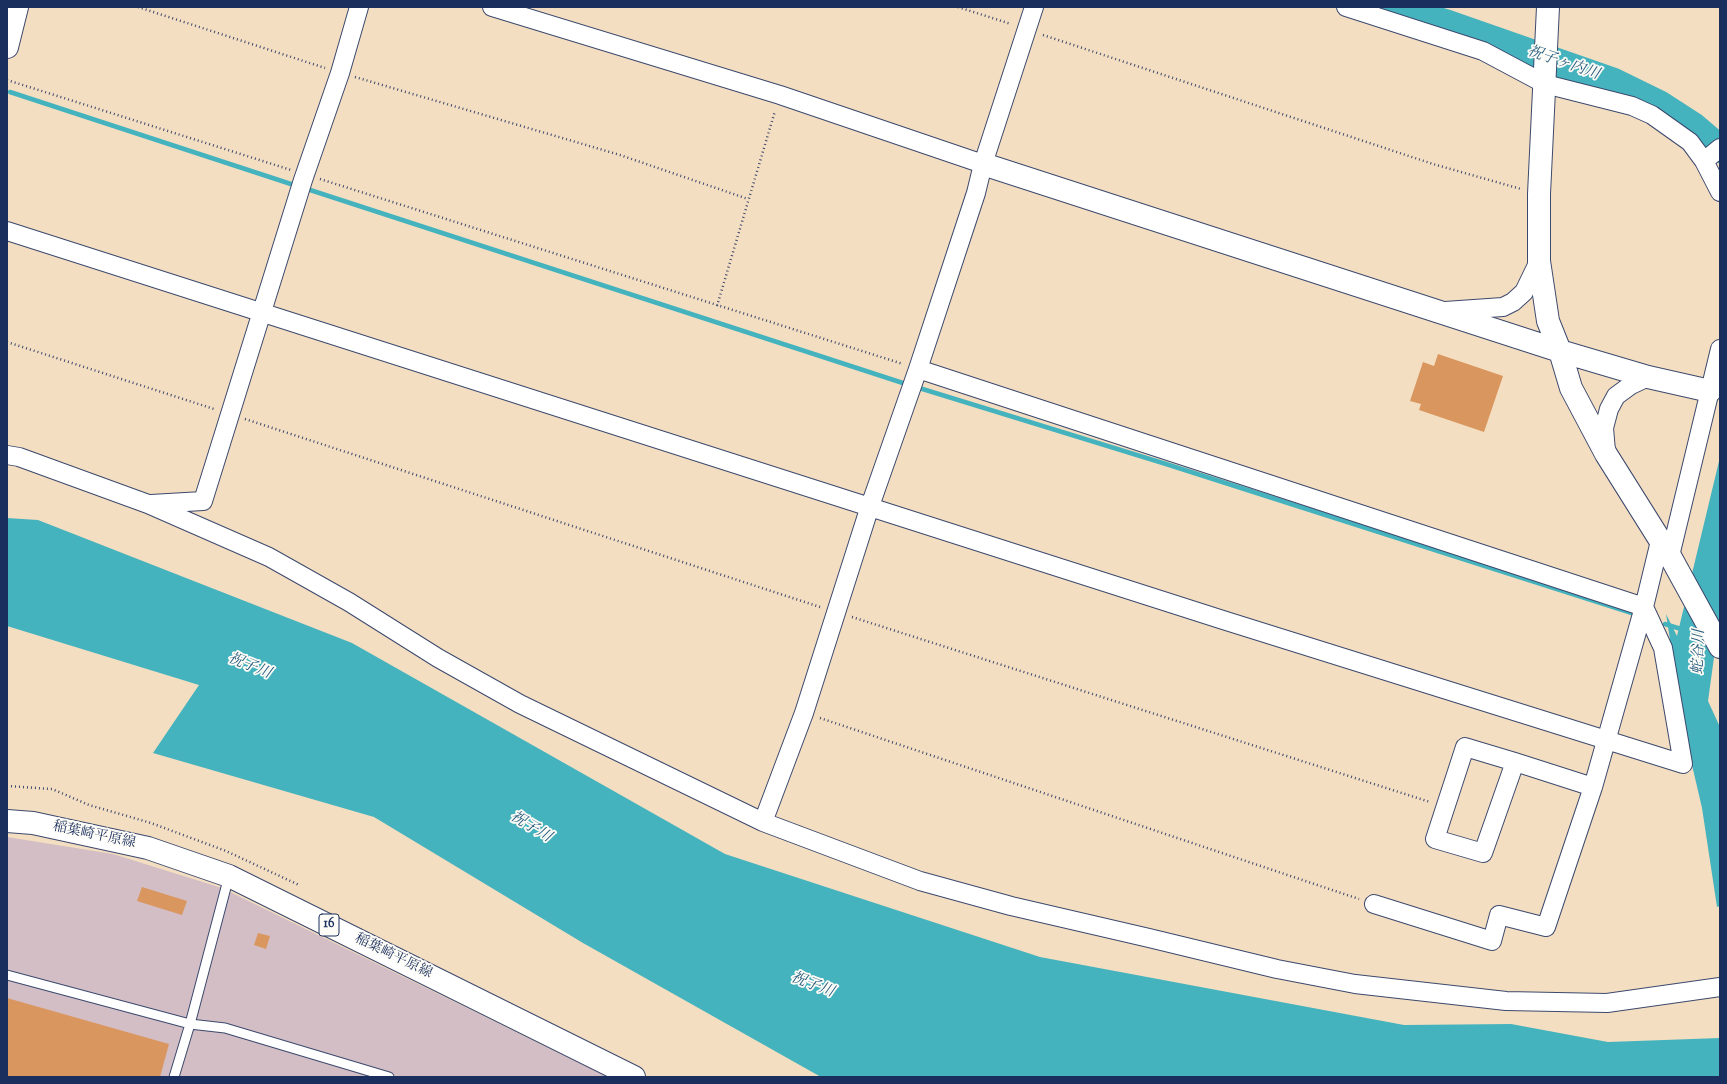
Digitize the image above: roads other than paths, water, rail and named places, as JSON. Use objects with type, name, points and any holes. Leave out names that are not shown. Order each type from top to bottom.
[{"type":"street","points":[[7,47],[17,7]]},
{"type":"street","points":[[148,504],[203,501],[303,184],[340,73],[359,7]]},
{"type":"street","points":[[492,7],[780,95],[983,164],[1560,351],[1648,377],[1715,392]]},
{"type":"street","points":[[764,822],[804,713],[870,506],[917,372],[976,193],[983,164],[1034,7]]},
{"type":"street","points":[[1346,7],[1483,51],[1545,81],[1632,106],[1652,115],[1690,142],[1704,161],[1720,192]]},
{"type":"street","points":[[1548,15],[1539,194],[1539,261],[1548,321],[1560,351],[1571,388],[1606,454],[1665,549],[1720,647]]},
{"type":"street","points":[[1704,161],[1720,148]]},
{"type":"street","points":[[7,231],[1683,764],[1663,648],[1644,607],[917,372]]},
{"type":"street","points":[[1442,312],[1502,307],[1513,302],[1524,292],[1539,261]]},
{"type":"street","points":[[1374,904],[1492,941],[1499,915],[1546,927],[1593,787],[1644,607],[1665,549],[1715,392],[1720,349]]},
{"type":"street","points":[[1606,454],[1604,428],[1609,409],[1616,396],[1631,384],[1648,377]]},
{"type":"street","points":[[7,455],[19,457],[148,504],[269,558],[349,602],[438,658],[520,704],[764,822],[920,881],[1011,906],[1277,969],[1355,984],[1506,1001],[1607,1003],[1720,987]]},
{"type":"street","points":[[1515,762],[1483,853],[1435,839],[1465,747],[1515,762],[1593,787]]},
{"type":"street","name":"稲葉崎平原線","points":[[7,821],[34,823],[148,848],[229,876],[634,1077]]},
{"type":"lane","points":[[174,1077],[190,1024],[229,876]]},
{"type":"lane","points":[[7,975],[190,1024],[225,1028],[389,1077]]},
{"type":"water","name":"蛇谷川","points":[[1720,457],[1720,614],[1708,701],[1720,727],[1720,906],[1717,907],[1702,808],[1685,735],[1666,614],[1677,636]]},
{"type":"water","name":"祝子川","points":[[7,518],[38,520],[352,643],[725,854],[1040,957],[1404,1025],[1511,1024],[1608,1042],[1720,1038],[1720,1077],[821,1077],[583,943],[374,817],[153,753],[199,685],[7,626]]},
{"type":"waterway","name":"祝子ヶ内川","points":[[1392,7],[1448,24],[1614,82],[1659,104],[1693,126],[1720,149]]},
{"type":"waterway","points":[[10,92],[297,186]]},
{"type":"waterway","points":[[304,188],[909,385]]},
{"type":"waterway","points":[[916,387],[1166,464],[1635,614]]},
{"type":"waterway","name":"蛇谷川","points":[[1665,624],[1684,630]]}]
